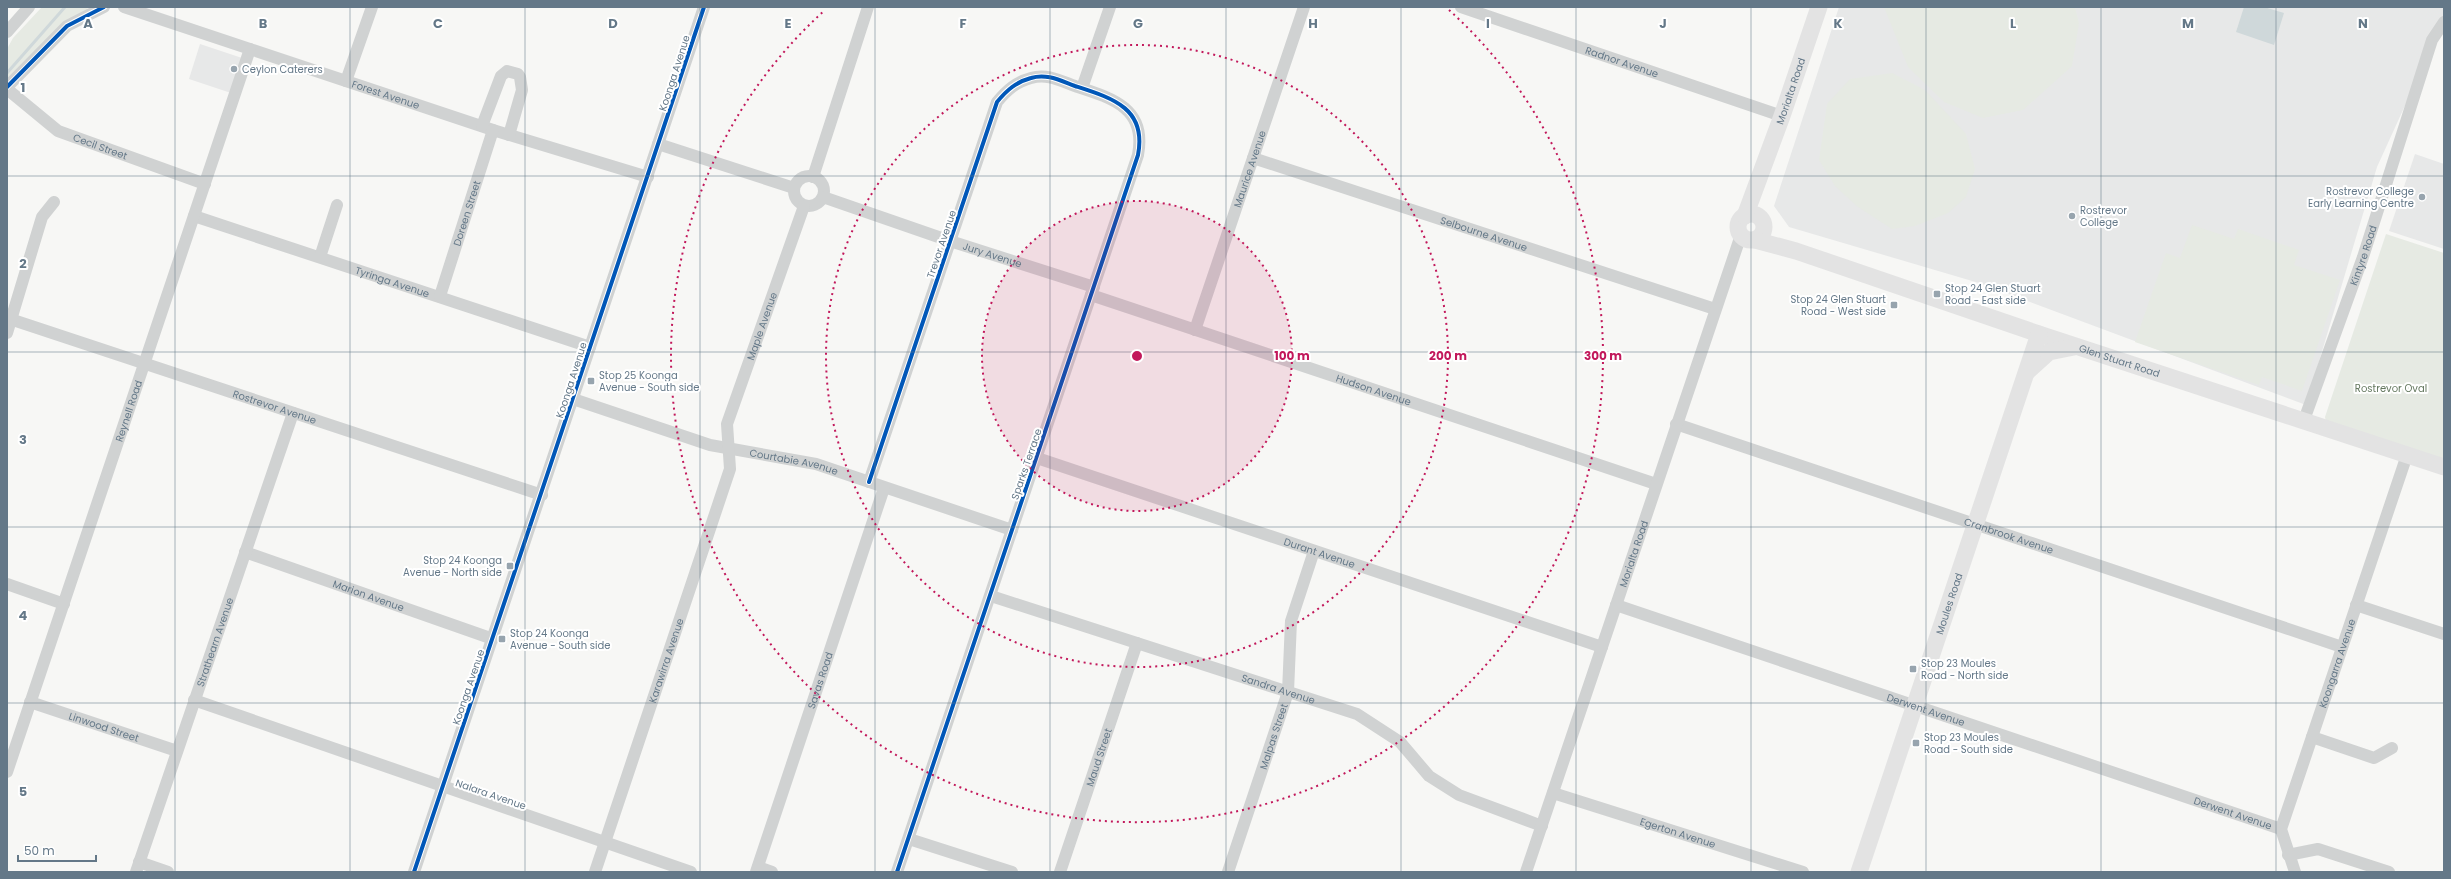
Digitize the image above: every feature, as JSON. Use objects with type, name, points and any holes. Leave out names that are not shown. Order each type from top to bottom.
[{"type":"main road","name":"Morialta Road","points":[[1761,175],[1756,231],[1738,226],[1745,216],[1761,175],[1819,7]]},
{"type":"main road","name":"Glen Stuart Road","points":[[1756,231],[1796,251],[2039,334],[2444,467]]},
{"type":"main road","name":"Moules Road","points":[[1859,872],[2039,334]]},
{"type":"main road","points":[[2026,374],[2035,362],[2049,352],[2076,346]]},
{"type":"street","points":[[7,32],[29,7]]},
{"type":"street","points":[[7,88],[67,26],[104,7]]},
{"type":"street","name":"Forest Avenue","points":[[124,7],[487,128],[648,177]]},
{"type":"street","points":[[346,81],[372,7]]},
{"type":"street","name":"Koonga Avenue","points":[[414,872],[542,495],[704,7]]},
{"type":"street","points":[[813,177],[868,7]]},
{"type":"street","points":[[1082,88],[1110,7]]},
{"type":"street","name":"Maurice Avenue","points":[[1195,330],[1304,7]]},
{"type":"street","name":"Radnor Avenue","points":[[1461,7],[1782,116]]},
{"type":"street","name":"Kintyre Road","points":[[2304,420],[2363,257],[2432,40],[2444,22]]},
{"type":"street","name":"Reynell Road","points":[[7,772],[250,49]]},
{"type":"street","name":"Doreen Street","points":[[440,296],[501,76],[507,71],[520,77],[522,90],[509,135]]},
{"type":"street","name":"Trevor Avenue","points":[[869,482],[997,102],[1008,89],[1019,82],[1033,77],[1048,76],[1082,88]]},
{"type":"street","name":"Cecil Street","points":[[7,88],[58,131],[205,184]]},
{"type":"street","name":"Sparks Terrace","points":[[897,872],[991,596],[1141,143],[1140,132],[1134,118],[1125,108],[1113,99],[1082,88]]},
{"type":"street","points":[[658,144],[794,188]]},
{"type":"street","name":"Selbourne Avenue","points":[[1253,158],[1715,309]]},
{"type":"street","points":[[808,176],[813,177],[821,183],[823,197],[813,206],[804,206],[797,201],[794,188],[799,180],[808,176]]},
{"type":"street","name":"Jury Avenue","points":[[823,197],[1093,291]]},
{"type":"street","points":[[7,333],[9,318],[42,217],[54,202]]},
{"type":"street","points":[[320,257],[337,205]]},
{"type":"street","name":"Maple Avenue","points":[[730,448],[727,424],[804,206]]},
{"type":"street","name":"Tyringa Avenue","points":[[194,216],[440,296],[590,347]]},
{"type":"street","name":"Morialta Road","points":[[1526,872],[1715,309],[1756,231]]},
{"type":"street","name":"Hudson Avenue","points":[[1093,291],[1195,330],[1656,484]]},
{"type":"street","name":"Rostrevor Avenue","points":[[9,318],[542,495]]},
{"type":"street","name":"Courtabie Avenue","points":[[573,399],[710,445],[816,464],[1012,530]]},
{"type":"street","name":"Strathearn Avenue","points":[[138,867],[293,413]]},
{"type":"street","name":"Cranbrook Avenue","points":[[1676,424],[2342,648]]},
{"type":"street","name":"Karawirra Avenue","points":[[594,872],[730,469],[730,448]]},
{"type":"street","name":"Koongarra Avenue","points":[[2281,829],[2407,455]]},
{"type":"street","name":"Durant Avenue","points":[[1037,458],[1602,647]]},
{"type":"street","name":"Savas Road","points":[[757,870],[884,488]]},
{"type":"street","name":"Malpas Street","points":[[1228,872],[1288,692],[1291,621],[1314,551]]},
{"type":"street","name":"Marion Avenue","points":[[245,552],[493,639]]},
{"type":"street","points":[[7,584],[64,604]]},
{"type":"street","name":"Sandra Avenue","points":[[991,596],[1356,714],[1400,742],[1429,776],[1460,795],[1542,826]]},
{"type":"street","name":"Derwent Avenue","points":[[1616,605],[2281,829]]},
{"type":"street","points":[[2356,605],[2444,634]]},
{"type":"street","name":"Maud Street","points":[[1060,872],[1137,643]]},
{"type":"street","name":"Nalara Avenue","points":[[194,700],[691,872]]},
{"type":"street","name":"Linwood Street","points":[[30,702],[177,751]]},
{"type":"street","points":[[2312,737],[2374,758],[2392,748]]},
{"type":"street","name":"Egerton Avenue","points":[[1553,793],[1803,872]]},
{"type":"street","points":[[2281,829],[2295,872]]},
{"type":"street","points":[[909,839],[1012,872]]},
{"type":"street","points":[[2288,854],[2318,849],[2389,872]]},
{"type":"street","points":[[138,867],[168,872]]},
{"type":"street","points":[[757,870],[772,872]]},
{"type":"shaded area","name":"Rostrevor College","points":[[1839,7],[2444,7],[2444,20],[2377,167],[2306,405],[1979,283],[1789,227],[1774,206]]},
{"type":"shaded area","points":[[2244,7],[2264,7],[2284,13],[2274,45],[2236,32]]},
{"type":"shaded area","points":[[200,44],[242,58],[231,93],[189,79]]},
{"type":"shaded area","name":"Rostrevor College Early Learning Centre","points":[[2415,154],[2444,164],[2444,249],[2389,231]]},
{"type":"green space","points":[[42,7],[84,7],[91,10],[7,84],[7,49],[13,38]]},
{"type":"green space","points":[[1884,7],[2075,7],[2079,23],[2072,66],[2023,110],[1983,118],[1944,102],[1908,67]]},
{"type":"green space","points":[[1892,73],[1925,90],[1966,134],[1975,169],[1966,197],[1948,213],[1915,226],[1892,229],[1858,207],[1835,186],[1819,160],[1827,104],[1850,79]]},
{"type":"green space","points":[[2192,225],[2234,239],[2238,229],[2299,250],[2294,265],[2340,280],[2302,391],[2262,377],[2259,385],[2135,342],[2166,253],[2180,258]]},
{"type":"green space","name":"Rostrevor Oval","points":[[2386,234],[2444,253],[2444,462],[2326,422],[2325,417]]},
{"type":"waterway","points":[[7,73],[65,7]]},
{"type":"cycle path","points":[[7,87],[67,26],[104,7]]},
{"type":"cycle path","points":[[414,872],[704,7]]},
{"type":"cycle path","points":[[869,482],[997,102],[1016,84],[1031,78],[1043,76],[1102,95],[1124,107],[1132,116],[1137,126],[1139,139],[1138,155],[897,872]]},
{"type":"place","name":"Ceylon Caterers","points":[[234,69]]},
{"type":"place","name":"Rostrevor College Early Learning Centre","points":[[2422,197]]},
{"type":"place","name":"Rostrevor College","points":[[2072,216]]},
{"type":"place","name":"Stop 24 Glen Stuart Road - East side","points":[[1937,294]]},
{"type":"place","name":"Stop 24 Glen Stuart Road - West side","points":[[1894,305]]},
{"type":"place","name":"Stop 25 Koonga Avenue - South side","points":[[591,381]]},
{"type":"place","name":"Stop 24 Koonga Avenue - North side","points":[[510,566]]},
{"type":"place","name":"Stop 24 Koonga Avenue - South side","points":[[502,639]]},
{"type":"place","name":"Stop 23 Moules Road - North side","points":[[1913,669]]},
{"type":"place","name":"Stop 23 Moules Road - South side","points":[[1916,743]]}]
